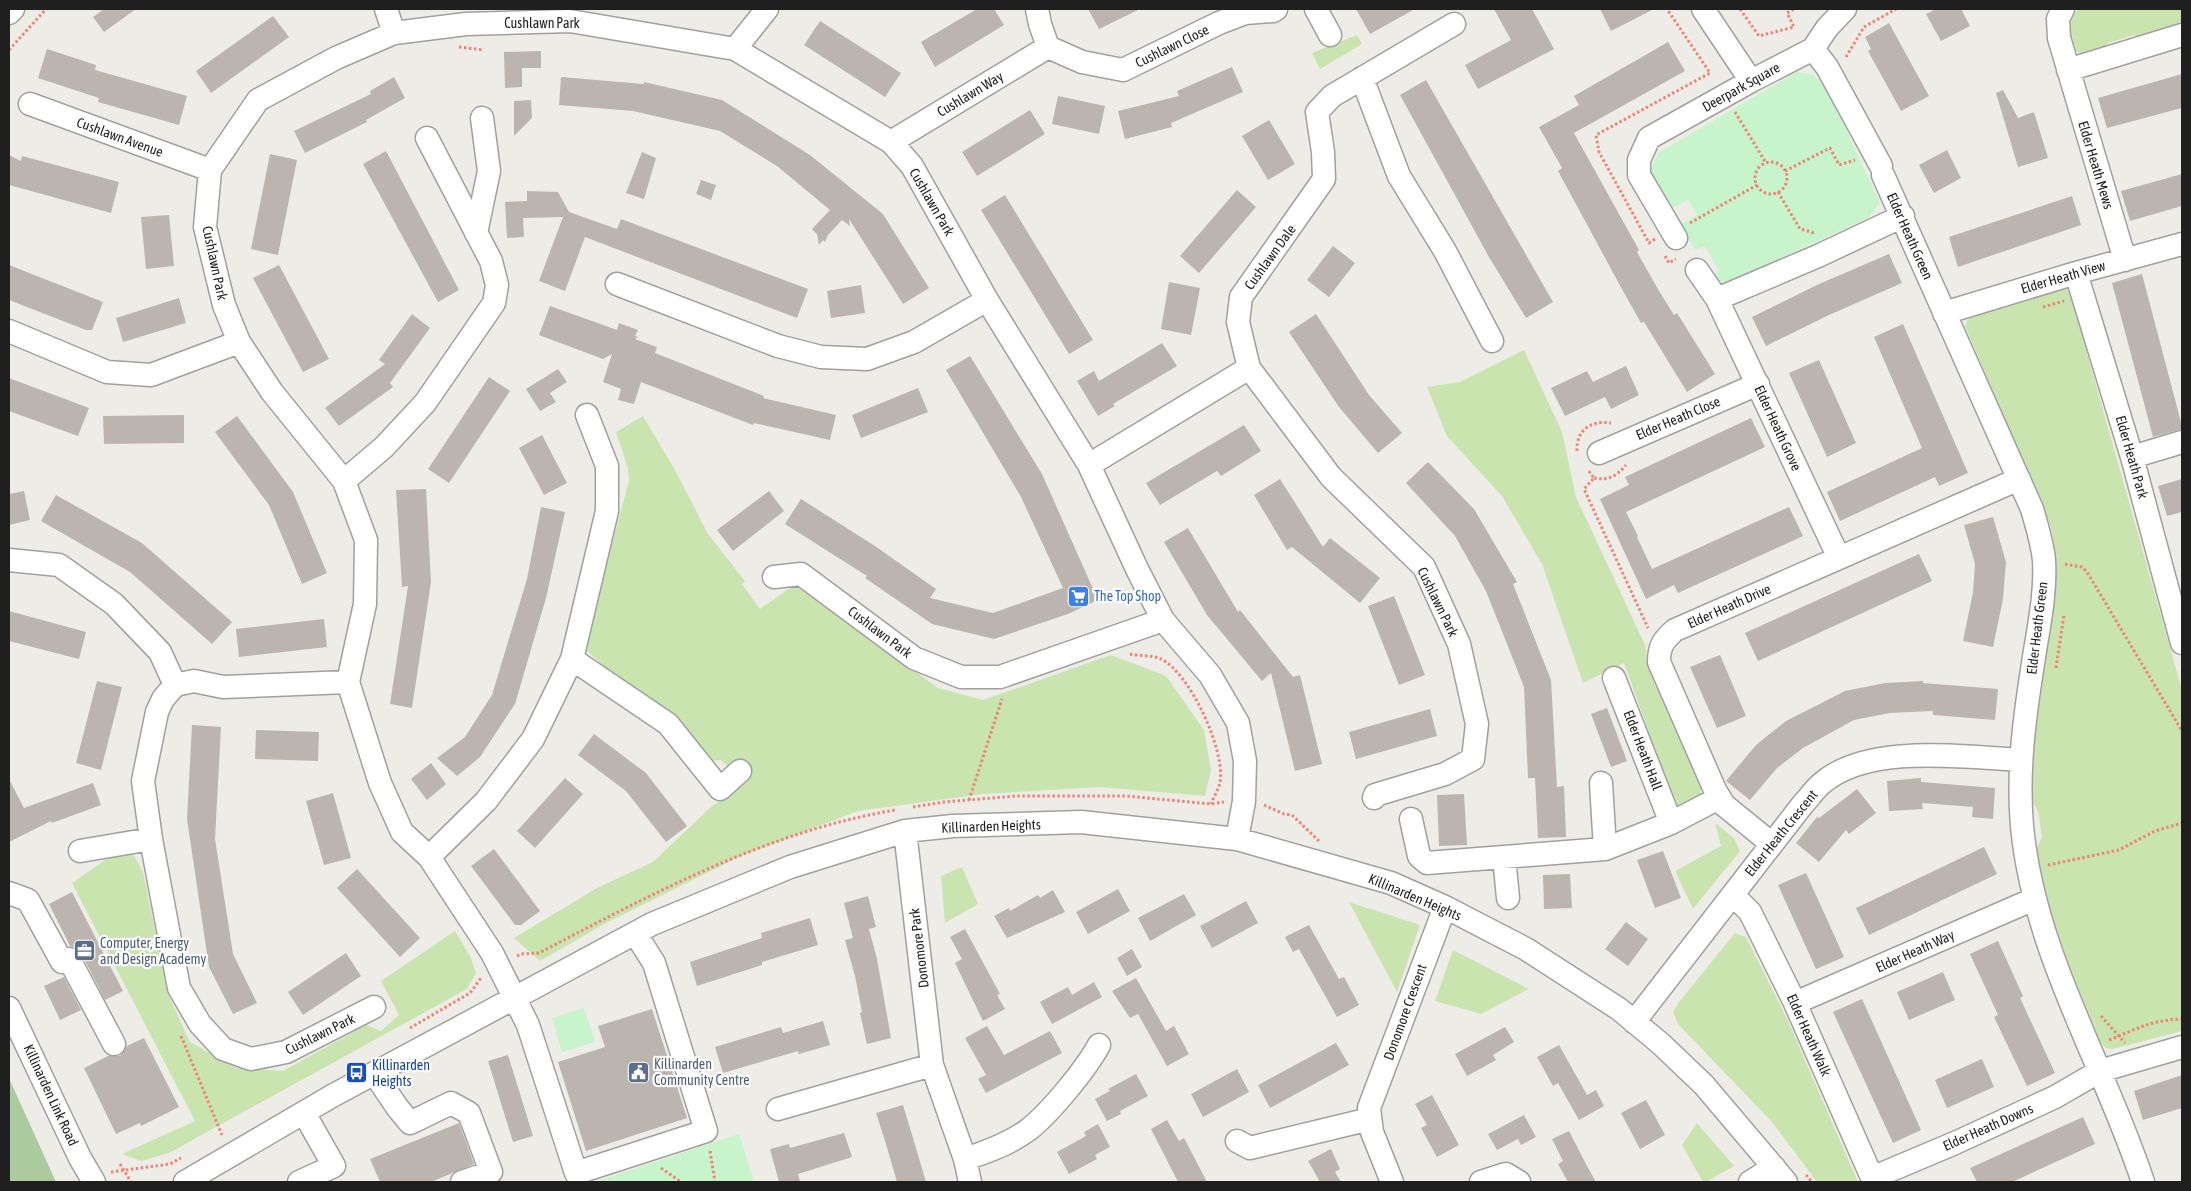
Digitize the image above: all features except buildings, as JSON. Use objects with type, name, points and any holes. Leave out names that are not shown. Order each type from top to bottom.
[{"type":"street","points":[[9,14],[13,9]]},
{"type":"street","points":[[386,9],[394,33]]},
{"type":"street","points":[[734,49],[767,9]]},
{"type":"street","points":[[1037,9],[1048,47]]},
{"type":"street","name":"Cushlawn Close","points":[[1048,47],[1082,62],[1122,70],[1245,13],[1273,11],[1276,9]]},
{"type":"street","points":[[1316,9],[1330,35]]},
{"type":"street","points":[[1703,9],[1751,80]]},
{"type":"street","points":[[1813,49],[1827,28],[1844,9]]},
{"type":"street","name":"Elder Heath Mews","points":[[2062,9],[2058,29],[2068,70],[2125,260]]},
{"type":"street","name":"Cushlawn Park","points":[[635,933],[654,963],[706,1130],[576,1173],[528,1025],[492,953],[429,857],[402,832],[380,784],[348,682],[365,604],[366,540],[344,481],[272,392],[239,342],[224,305],[205,227],[210,170],[258,100],[336,58],[394,33],[466,24],[571,15],[734,49],[891,142],[912,166],[987,300],[1089,465],[1163,620],[1210,675],[1238,723],[1245,761],[1244,801],[1238,839]]},
{"type":"street","name":"Cushlawn Dale","points":[[1249,368],[1238,322],[1241,297],[1324,179],[1323,152],[1316,112],[1332,96],[1454,24]]},
{"type":"street","points":[[2068,70],[2182,35]]},
{"type":"street","name":"Cushlawn Way","points":[[891,142],[1048,47]]},
{"type":"street","name":"Deerpark Square","points":[[1676,238],[1639,175],[1639,160],[1648,138],[1751,80],[1813,49]]},
{"type":"street","name":"Elder Heath Green","points":[[1813,49],[1827,67],[1882,170],[2019,478],[2032,509],[2042,542],[2044,591],[2020,760],[2022,827],[2034,899],[2062,986],[2131,1144],[2143,1182]]},
{"type":"street","points":[[1362,78],[1399,176],[1445,251],[1492,341]]},
{"type":"street","name":"Cushlawn Avenue","points":[[30,104],[210,170]]},
{"type":"street","points":[[476,233],[489,171],[482,118]]},
{"type":"street","points":[[344,481],[384,447],[425,404],[494,303],[497,285],[491,261],[427,138]]},
{"type":"street","points":[[1717,299],[1818,256],[1903,216]]},
{"type":"street","name":"Elder Heath View","points":[[1944,313],[2076,273],[2182,244]]},
{"type":"street","name":"Elder Heath Grove","points":[[1697,270],[1717,299],[1839,558]]},
{"type":"street","name":"Elder Heath Park","points":[[2076,273],[2132,457],[2182,643]]},
{"type":"street","points":[[617,284],[778,346],[820,357],[867,358],[914,342],[987,300]]},
{"type":"street","points":[[9,331],[107,372],[152,375],[239,342]]},
{"type":"street","points":[[1089,465],[1249,368]]},
{"type":"street","name":"Cushlawn Park","points":[[1249,368],[1331,477],[1424,567],[1459,644],[1477,724],[1473,759],[1445,774],[1375,795],[1374,798]]},
{"type":"street","name":"Elder Heath Close","points":[[1588,459],[1758,384]]},
{"type":"street","points":[[429,857],[486,801],[533,739],[572,659],[607,511],[607,466],[587,415]]},
{"type":"street","points":[[2132,457],[2182,442]]},
{"type":"street","name":"Elder Heath Drive","points":[[1772,844],[1738,818],[1719,798],[1659,662],[1659,649],[1665,638],[1675,630],[2019,478]]},
{"type":"street","points":[[9,560],[59,564],[114,604],[160,652],[176,685],[194,681],[223,688],[348,682]]},
{"type":"street","name":"Cushlawn Park","points":[[774,577],[801,574],[914,658],[961,677],[1000,678],[1163,620]]},
{"type":"street","points":[[572,659],[621,690],[668,724],[720,788],[740,771]]},
{"type":"street","name":"Elder Heath Hall","points":[[1614,678],[1671,823]]},
{"type":"street","name":"Cushlawn Park","points":[[176,685],[163,699],[157,712],[143,781],[151,839],[180,988],[200,1024],[223,1049],[251,1059],[286,1052],[374,1007]]},
{"type":"street","name":"Elder Heath Crescent","points":[[1634,1022],[1772,844],[1822,783],[1845,770],[1891,756],[1921,755],[2020,760]]},
{"type":"street","points":[[1601,783],[1605,849]]},
{"type":"street","points":[[1412,819],[1419,856],[1427,863],[1605,849],[1671,823],[1719,798]]},
{"type":"street","name":"Killinarden Heights","points":[[185,1182],[374,1073],[652,924],[790,867],[905,830],[953,826],[1081,822],[1160,829],[1238,839],[1391,883],[1445,907],[1526,949],[1618,1008],[1662,1044],[1704,1085],[1780,1174],[1750,1182]]},
{"type":"street","name":"Donomore Park","points":[[905,830],[932,1065],[965,1159],[970,1182]]},
{"type":"street","points":[[80,851],[151,839]]},
{"type":"street","points":[[1504,857],[1508,898]]},
{"type":"street","points":[[9,893],[28,900],[62,962],[69,959],[114,1044]]},
{"type":"street","name":"Elder Heath Walk","points":[[1732,895],[1750,912],[1795,1003],[1873,1180]]},
{"type":"street","name":"Elder Heath Way","points":[[1795,1003],[2034,899]]},
{"type":"street","name":"Donomore Crescent","points":[[1392,1182],[1372,1132],[1369,1108],[1445,907]]},
{"type":"street","name":"Killinarden Link Road","points":[[9,1008],[80,1158],[102,1177]]},
{"type":"street","points":[[965,1159],[1002,1146],[1028,1130],[1090,1061],[1099,1045]]},
{"type":"street","name":"Elder Heath Downs","points":[[1873,1180],[2055,1097],[2100,1071],[2182,1047]]},
{"type":"street","points":[[778,1110],[932,1065]]},
{"type":"street","points":[[374,1073],[410,1123],[451,1103],[469,1113],[491,1172],[462,1182]]},
{"type":"street","points":[[299,1182],[334,1166],[304,1113]]},
{"type":"street","points":[[1238,1141],[1250,1148],[1370,1119]]},
{"type":"street","points":[[1481,1182],[1506,1174],[1520,1182]]},
{"type":"path","points":[[9,50],[46,9]]},
{"type":"path","points":[[1740,9],[1759,36],[1794,27],[1786,13],[1794,9]]},
{"type":"path","points":[[1734,109],[1766,163]]},
{"type":"path","points":[[1766,163],[1778,163],[1786,171],[1786,185],[1778,192],[1768,194],[1757,185],[1755,174],[1766,163]]},
{"type":"path","points":[[1778,192],[1800,229],[1812,232],[1815,238],[1811,241],[1818,256]]},
{"type":"path","points":[[1594,478],[1588,459],[1577,450],[1577,441],[1586,427],[1595,423],[1613,424]]},
{"type":"path","points":[[1594,478],[1608,479],[1620,473],[1629,462]]},
{"type":"path","points":[[1594,478],[1584,489],[1649,630],[1655,627]]},
{"type":"path","points":[[2058,564],[2082,567],[2087,572],[2182,731]]},
{"type":"path","points":[[1127,654],[1160,659],[1180,675],[1196,701],[1212,730],[1220,767],[1220,783],[1211,804]]},
{"type":"path","points":[[969,800],[1002,699]]},
{"type":"path","points":[[1154,798],[1211,804],[1227,802]]},
{"type":"path","points":[[1257,802],[1284,814],[1292,815],[1317,837]]},
{"type":"path","points":[[2043,866],[2119,850],[2155,831],[2172,825],[2182,824]]},
{"type":"path","points":[[514,958],[521,954],[539,953],[548,948]]},
{"type":"path","points":[[407,1030],[470,993],[481,978],[487,974]]},
{"type":"path","points":[[2107,1041],[2149,1023],[2182,1019]]},
{"type":"path","points":[[181,1035],[222,1135]]},
{"type":"path","points":[[213,1140],[230,1130]]},
{"type":"path","points":[[708,1142],[715,1182]]},
{"type":"path","points":[[102,1177],[124,1170],[170,1164],[187,1154]]},
{"type":"path","points":[[120,1164],[131,1182]]},
{"type":"path","points":[[659,1166],[681,1182]]},
{"type":"green space","points":[[2079,9],[2182,9],[2182,31],[2147,40],[2134,35],[2108,43],[2101,53],[2083,55],[2075,49],[2069,30],[2070,22]]},
{"type":"green space","points":[[1357,35],[1362,44],[1320,69],[1312,53]]},
{"type":"green space","points":[[1797,72],[1812,74],[1826,86],[1880,203],[1868,218],[1728,282],[1712,281],[1709,277],[1719,271],[1705,246],[1695,250],[1680,225],[1697,215],[1688,200],[1671,209],[1650,173],[1658,153]]},
{"type":"green space","points":[[2060,288],[2067,290],[2071,296],[2182,690],[2182,1031],[2113,1049],[2106,1048],[2101,1043],[2072,975],[2056,930],[2041,878],[2036,850],[2042,837],[2038,811],[2031,800],[2031,756],[2054,568],[2054,543],[2051,527],[1965,326],[1969,316]]},
{"type":"green space","points":[[1524,350],[1562,432],[1576,497],[1645,645],[1648,665],[1702,787],[1699,799],[1682,809],[1674,802],[1624,663],[1583,683],[1542,564],[1502,496],[1447,436],[1427,387],[1460,382]]},
{"type":"green space","points":[[643,416],[675,470],[708,534],[745,581],[742,584],[760,609],[793,586],[810,594],[938,688],[983,700],[1111,655],[1166,676],[1204,730],[1211,770],[1205,796],[1100,787],[983,794],[858,811],[739,857],[606,923],[540,961],[514,938],[597,888],[653,862],[711,807],[745,784],[721,760],[708,761],[670,711],[614,675],[587,651],[602,581],[629,481],[628,468],[616,432]]},
{"type":"green space","points":[[1715,823],[1734,838],[1740,851],[1693,909],[1675,871],[1721,846]]},
{"type":"green space","points":[[133,854],[143,872],[168,994],[190,1042],[237,1068],[283,1071],[366,1025],[381,1031],[399,1015],[381,981],[455,931],[470,956],[476,973],[467,989],[169,1153],[141,1161],[122,1154],[195,1121],[72,883],[108,858]]},
{"type":"green space","points":[[962,867],[978,904],[945,923],[941,876]]},
{"type":"green space","points":[[1349,902],[1420,925],[1397,992]]},
{"type":"green space","points":[[1735,933],[1746,937],[1788,1021],[1858,1182],[1817,1182],[1772,1122],[1678,1024],[1673,1012],[1679,1002]]},
{"type":"green space","points":[[1453,950],[1529,989],[1481,1014],[1435,1001]]},
{"type":"green space","points":[[584,1008],[595,1042],[562,1052],[552,1018]]},
{"type":"green space","points":[[9,1079],[13,1087],[56,1182],[9,1182]]},
{"type":"green space","points":[[1697,1123],[1734,1166],[1706,1182],[1703,1182],[1682,1145]]},
{"type":"green space","points":[[739,1134],[754,1182],[595,1182]]},
{"type":"place","name":"The Top Shop","points":[[1078,596]]},
{"type":"place","name":"Computer, Energy and Design Academy","points":[[84,951]]},
{"type":"place","name":"Killinarden Community Centre","points":[[638,1072]]},
{"type":"place","name":"Killinarden Heights","points":[[356,1073]]}]
